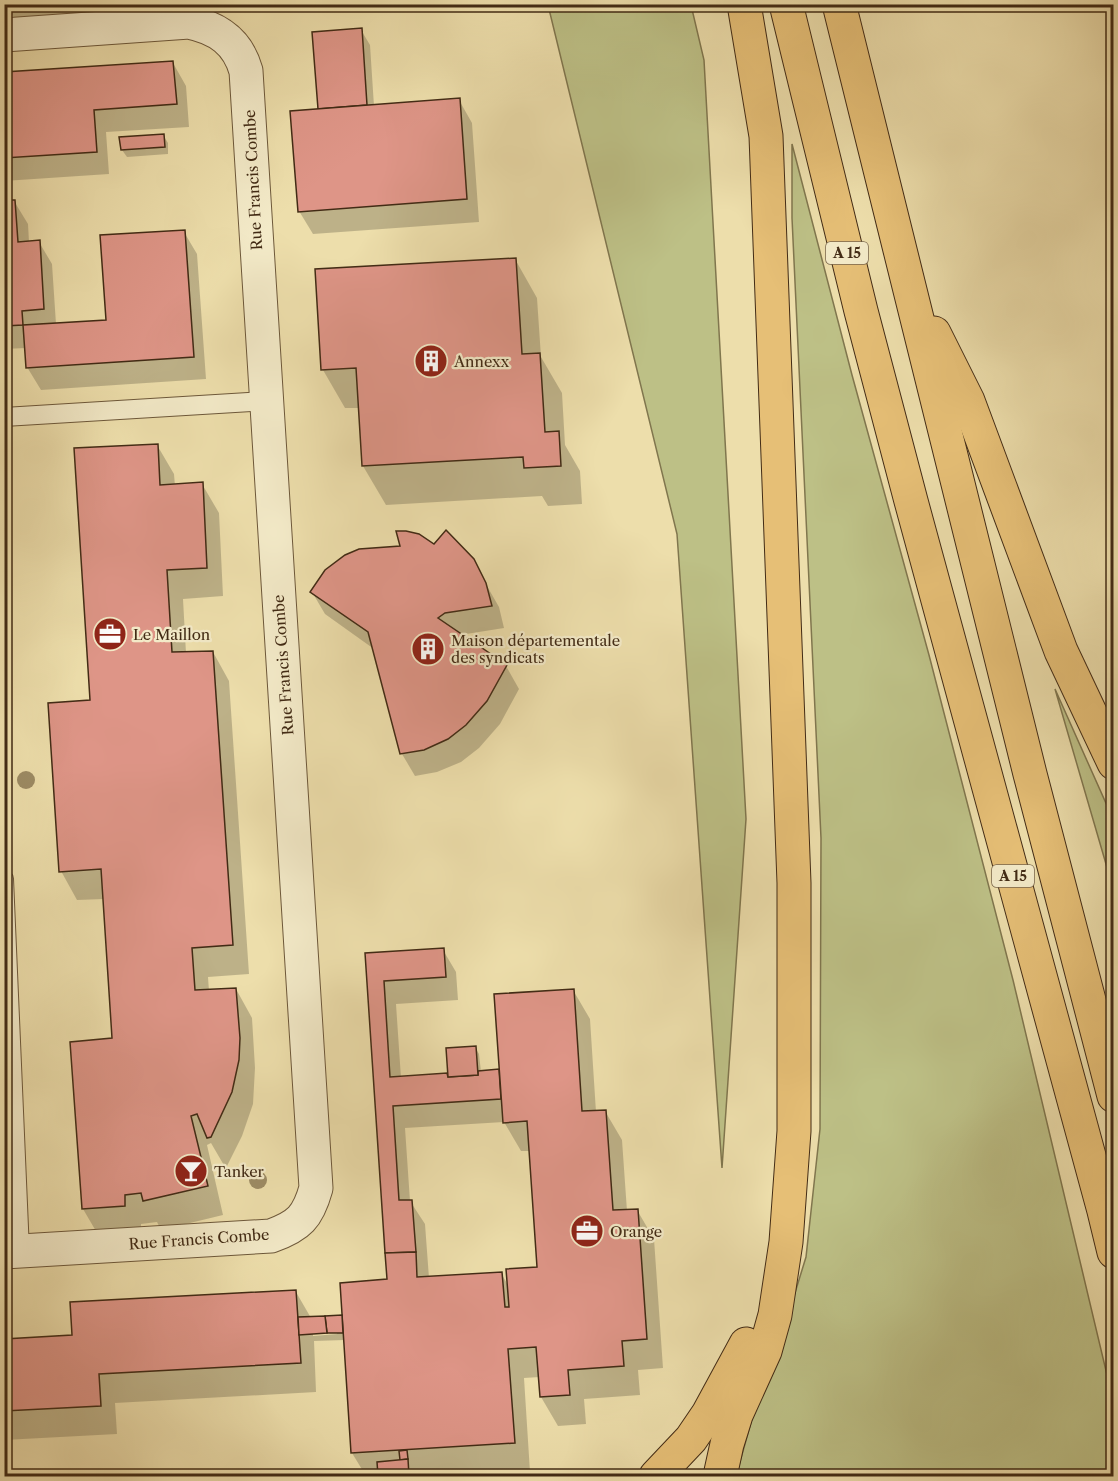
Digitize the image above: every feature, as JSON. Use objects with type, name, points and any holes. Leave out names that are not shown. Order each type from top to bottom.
[{"type":"highway","points":[[720,1476],[736,1415],[765,1351],[774,1315],[786,1242],[794,1131],[794,883],[766,136],[744,4]]},
{"type":"highway","name":"A 15","points":[[786,4],[879,378],[1104,1211],[1113,1252]]},
{"type":"highway","name":"A 15","points":[[839,4],[1030,774],[1113,1096]]},
{"type":"highway","points":[[906,276],[968,401],[1061,651],[1113,763]]},
{"type":"highway","points":[[656,1476],[691,1439],[708,1414],[745,1344],[786,1242]]},
{"type":"street","name":"Rue Francis Combe","points":[[4,35],[189,22],[205,25],[219,32],[242,57],[246,71],[316,1188],[311,1206],[302,1220],[271,1236],[12,1251]]},
{"type":"lane","points":[[4,417],[266,401]]},
{"type":"lane","points":[[4,879],[12,1251]]},
{"type":"green space","points":[[548,5],[691,5],[704,60],[746,819],[722,1168],[677,534]]},
{"type":"green space","points":[[792,144],[852,375],[929,655],[1013,980],[1113,1400],[1114,1476],[736,1476],[752,1419],[775,1358],[806,1257],[820,1129],[821,838],[792,218]]},
{"type":"green space","points":[[1055,689],[1113,819],[1113,888]]},
{"type":"building","points":[[362,28],[367,105],[318,109],[312,32]]},
{"type":"building","points":[[173,61],[177,104],[94,110],[97,152],[4,158],[4,72]]},
{"type":"building","points":[[460,98],[467,199],[298,212],[290,111]]},
{"type":"building","points":[[164,134],[165,147],[121,150],[119,137]]},
{"type":"building","points":[[4,200],[15,200],[18,242],[40,240],[44,309],[22,311],[23,325],[4,326]]},
{"type":"building","points":[[185,230],[194,357],[26,368],[23,325],[106,320],[100,235]]},
{"type":"building","name":"Annexx","points":[[516,258],[522,354],[540,353],[545,432],[559,431],[561,466],[524,468],[523,457],[362,466],[356,368],[321,370],[315,269]]},
{"type":"building","points":[[158,444],[160,485],[203,482],[207,568],[167,570],[172,652],[213,651],[233,945],[192,948],[195,990],[236,988],[240,1038],[239,1060],[232,1092],[211,1137],[207,1138],[197,1114],[191,1116],[208,1186],[143,1201],[141,1193],[125,1195],[125,1206],[82,1209],[70,1042],[112,1038],[101,869],[59,872],[48,703],[90,700],[74,448]]},
{"type":"building","name":"Maison départementale des syndicats","points":[[446,530],[474,559],[486,583],[492,606],[445,613],[438,618],[507,665],[487,701],[466,725],[448,739],[424,750],[400,754],[368,632],[310,592],[325,570],[345,555],[359,549],[400,546],[396,531],[419,534],[434,544]]},
{"type":"building","points":[[444,948],[446,977],[384,981],[390,1077],[447,1073],[448,1077],[478,1075],[478,1071],[499,1069],[501,1099],[393,1106],[399,1200],[412,1200],[416,1252],[385,1253],[365,953]]},
{"type":"building","name":"Orange","points":[[574,989],[582,1111],[606,1110],[613,1210],[638,1209],[647,1339],[622,1341],[624,1366],[568,1370],[570,1395],[540,1397],[536,1347],[508,1349],[515,1443],[351,1453],[340,1283],[387,1279],[385,1253],[416,1252],[417,1277],[502,1272],[505,1307],[509,1307],[506,1269],[537,1267],[527,1121],[503,1123],[494,994]]},
{"type":"building","points":[[476,1046],[478,1075],[448,1077],[446,1048]]},
{"type":"building","points":[[296,1290],[301,1363],[99,1374],[101,1406],[4,1411],[4,1339],[72,1335],[70,1302]]},
{"type":"building","points":[[342,1315],[343,1333],[327,1333],[325,1316]]},
{"type":"building","points":[[325,1316],[327,1333],[299,1335],[298,1317]]},
{"type":"building","points":[[407,1450],[408,1459],[400,1460],[399,1451]]},
{"type":"building","points":[[408,1459],[409,1476],[378,1476],[377,1462]]},
{"type":"place","name":"Annexx","points":[[431,361]]},
{"type":"place","name":"Le Maillon","points":[[110,634]]},
{"type":"place","name":"Maison départementale des syndicats","points":[[428,649]]},
{"type":"place","name":"Tanker","points":[[191,1171]]},
{"type":"place","name":"Orange","points":[[587,1231]]}]
